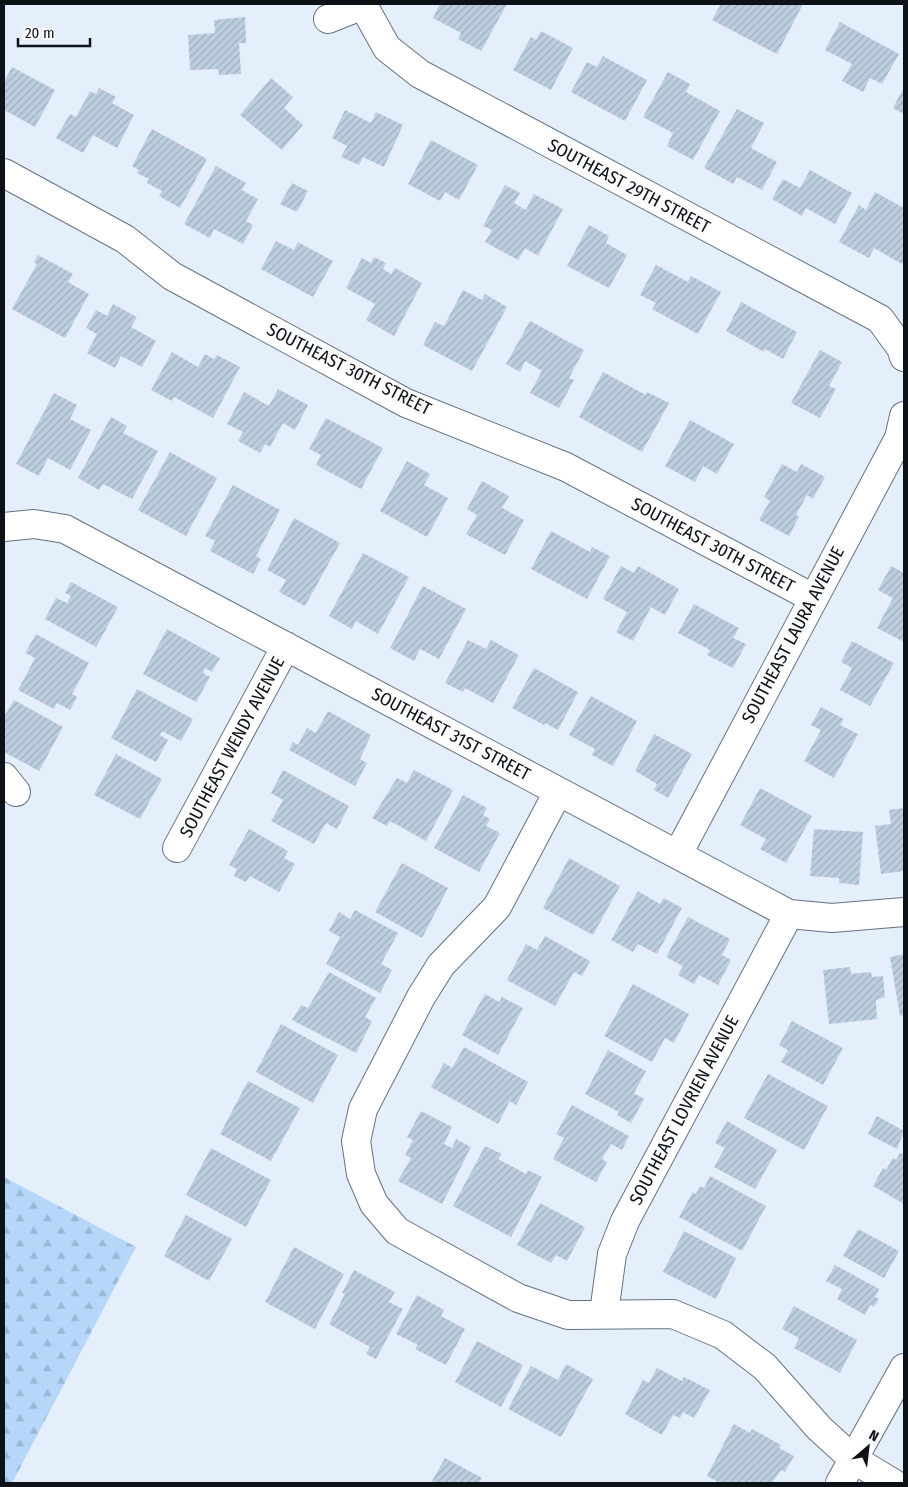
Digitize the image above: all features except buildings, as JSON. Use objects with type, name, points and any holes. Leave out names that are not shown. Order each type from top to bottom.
[{"type":"street","points":[[328,19],[363,4]]},
{"type":"street","name":"SOUTHEAST 29TH STREET","points":[[363,4],[387,48],[420,74],[892,318],[904,357]]},
{"type":"street","name":"SOUTHEAST 30TH STREET","points":[[4,173],[125,239],[172,276],[406,403],[566,467],[813,598]]},
{"type":"street","name":"SOUTHEAST LAURA AVENUE","points":[[678,854],[900,438],[904,416]]},
{"type":"street","name":"SOUTHEAST 31ST STREET","points":[[4,527],[34,524],[65,529],[789,914],[832,918],[904,912]]},
{"type":"street","name":"SOUTHEAST WENDY AVENUE","points":[[177,848],[286,646]]},
{"type":"street","points":[[558,792],[497,907],[441,965],[426,989],[367,1100],[363,1109],[356,1141],[361,1174],[374,1204],[397,1231],[518,1298],[568,1315],[604,1313],[673,1314],[723,1335],[765,1367],[819,1428],[853,1459],[893,1483]]},
{"type":"street","name":"SOUTHEAST LOVRIEN AVENUE","points":[[604,1313],[612,1254],[625,1221],[789,914]]},
{"type":"street","points":[[840,1483],[904,1368]]},
{"type":"green space","points":[[4,1177],[136,1247],[12,1483],[4,1483]]}]
